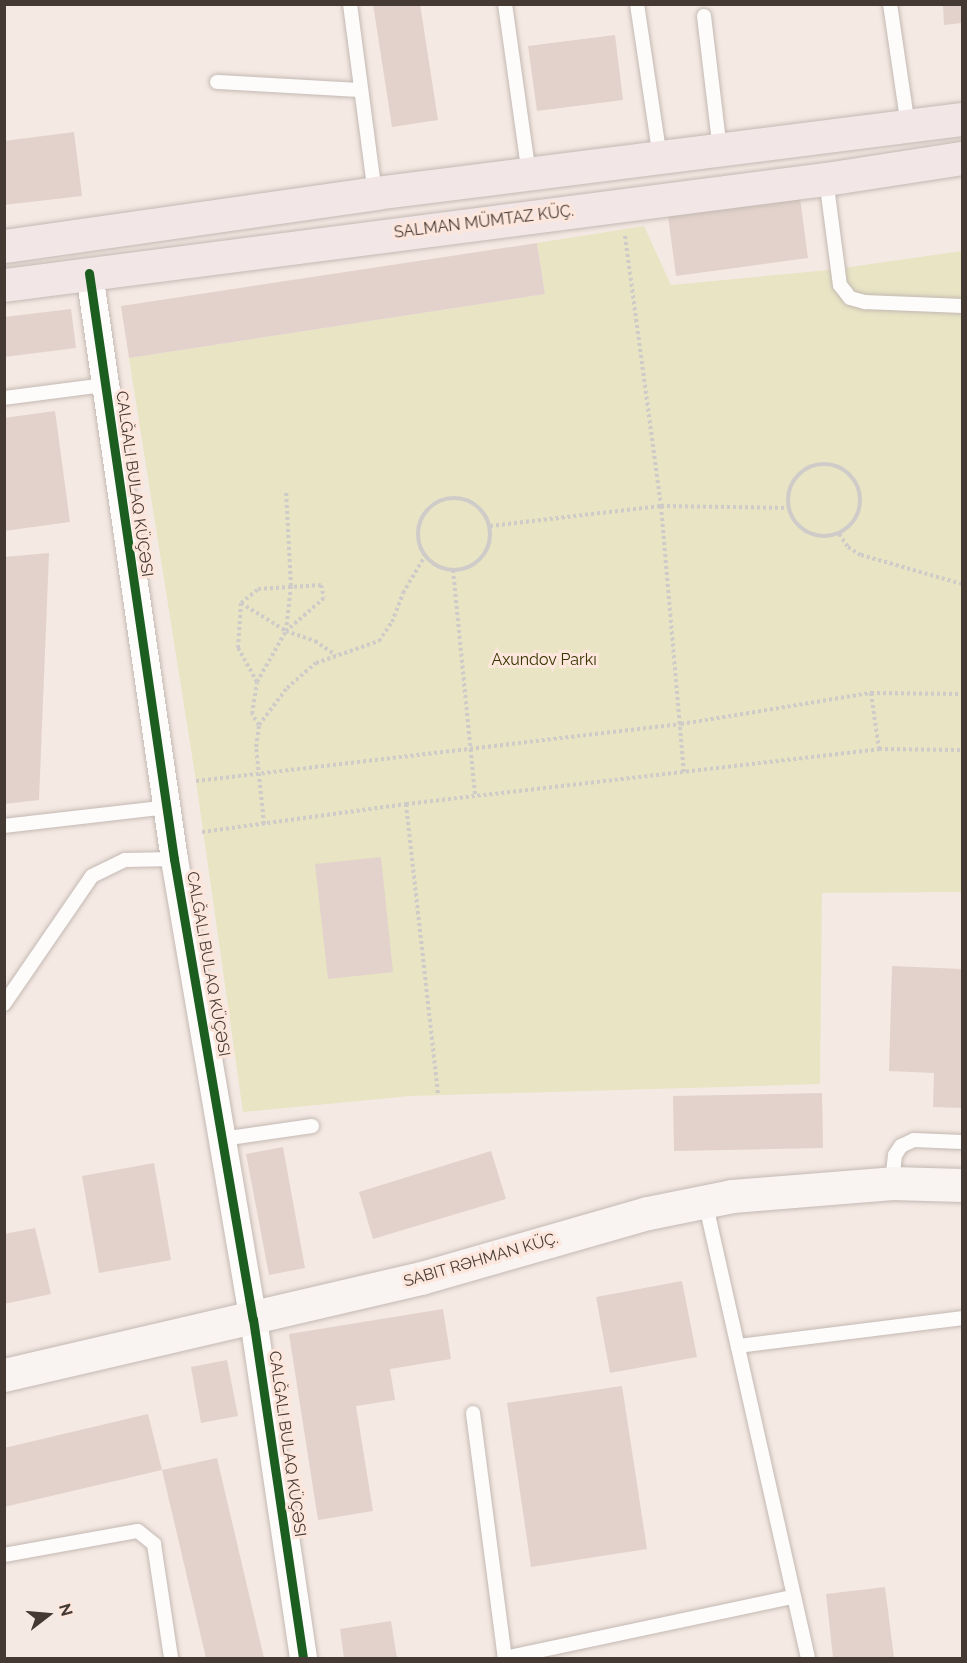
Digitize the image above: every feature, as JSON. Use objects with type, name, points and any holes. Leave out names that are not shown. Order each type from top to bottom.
[{"type":"highway","points":[[4,246],[375,193],[720,152],[963,119]]},
{"type":"highway","points":[[863,133],[868,173]]},
{"type":"highway","name":"SALMAN MÜMTAZ KÜÇ.","points":[[4,285],[826,179],[963,159]]},
{"type":"highway","points":[[529,176],[534,215]]},
{"type":"highway","points":[[85,235],[89,273]]},
{"type":"main road","name":"SABIT RƏHMAN KÜÇ.","points":[[4,1375],[253,1319],[421,1278],[648,1213],[705,1201],[798,1189],[892,1183],[963,1185]]},
{"type":"street","points":[[89,273],[174,859],[253,1319],[303,1659]]},
{"type":"lane","points":[[350,4],[375,193]]},
{"type":"lane","points":[[505,4],[529,176]]},
{"type":"lane","points":[[637,4],[661,159]]},
{"type":"lane","points":[[890,4],[908,126]]},
{"type":"lane","points":[[704,16],[720,152]]},
{"type":"lane","points":[[217,82],[361,90]]},
{"type":"lane","points":[[826,179],[840,285],[850,298],[865,302],[963,306]]},
{"type":"lane","points":[[4,398],[104,385]]},
{"type":"lane","points":[[4,826],[167,807]]},
{"type":"lane","points":[[4,1004],[92,876],[125,860],[174,859]]},
{"type":"lane","points":[[222,1139],[312,1126]]},
{"type":"lane","points":[[892,1183],[895,1155],[901,1146],[914,1140],[963,1142]]},
{"type":"lane","points":[[705,1201],[808,1659]]},
{"type":"lane","points":[[738,1346],[963,1318]]},
{"type":"lane","points":[[473,1413],[505,1658],[793,1598]]},
{"type":"lane","points":[[4,1555],[138,1532],[154,1544],[171,1659]]},
{"type":"path","points":[[624,229],[662,506],[684,772]]},
{"type":"path","points":[[825,464],[840,468],[853,478],[860,493],[859,509],[852,524],[839,534],[823,537],[807,533],[795,523],[788,508],[789,492],[795,477],[808,467],[825,464]]},
{"type":"path","points":[[286,492],[291,586],[286,631]]},
{"type":"path","points":[[455,497],[470,501],[483,511],[490,526],[490,542],[482,557],[469,567],[453,570],[437,566],[425,556],[418,541],[419,525],[426,510],[439,500],[455,497]]},
{"type":"path","points":[[490,526],[662,506],[788,508]]},
{"type":"path","points":[[839,534],[848,547],[861,555],[963,584]]},
{"type":"path","points":[[264,824],[256,747],[259,725],[287,688],[316,663],[379,640],[392,622],[403,593],[425,556]]},
{"type":"path","points":[[453,570],[475,796]]},
{"type":"path","points":[[257,682],[247,668],[238,648],[241,603],[258,589],[321,585],[324,598],[286,631],[257,682],[252,714],[259,725]]},
{"type":"path","points":[[241,603],[286,631],[315,641],[337,655]]},
{"type":"path","points":[[871,693],[879,749]]},
{"type":"path","points":[[196,781],[681,724],[871,693],[963,694]]},
{"type":"path","points":[[202,832],[406,804],[879,749],[963,750]]},
{"type":"path","points":[[406,804],[438,1095]]},
{"type":"green space","name":"Axundov Parkı","points":[[644,226],[671,285],[829,270],[962,251],[962,892],[822,893],[820,1084],[410,1096],[243,1112],[196,781],[129,358],[545,294],[537,243]]},
{"type":"building","points":[[373,4],[420,4],[438,120],[392,127]]},
{"type":"building","points":[[943,4],[962,4],[962,23],[944,25]]},
{"type":"building","points":[[615,35],[623,100],[537,111],[528,46]]},
{"type":"building","points":[[74,132],[82,196],[4,205],[4,141]]},
{"type":"building","points":[[800,198],[808,258],[676,276],[668,216]]},
{"type":"building","points":[[537,243],[545,294],[129,358],[121,306]]},
{"type":"building","points":[[71,309],[76,348],[4,357],[4,317]]},
{"type":"building","points":[[55,411],[70,522],[4,531],[4,418]]},
{"type":"building","points":[[49,553],[39,800],[4,804],[4,557]]},
{"type":"building","points":[[381,857],[393,972],[328,979],[315,864]]},
{"type":"building","points":[[892,966],[962,969],[962,1108],[933,1107],[934,1073],[889,1071]]},
{"type":"building","points":[[822,1093],[823,1148],[674,1151],[673,1096]]},
{"type":"building","points":[[283,1147],[305,1268],[269,1275],[246,1154]]},
{"type":"building","points":[[491,1151],[506,1199],[373,1239],[359,1192]]},
{"type":"building","points":[[154,1163],[171,1260],[99,1273],[82,1176]]},
{"type":"building","points":[[35,1228],[51,1294],[4,1304],[4,1234]]},
{"type":"building","points":[[682,1281],[697,1357],[610,1373],[596,1297]]},
{"type":"building","points":[[443,1309],[451,1359],[390,1369],[395,1400],[356,1406],[373,1511],[318,1520],[289,1334]]},
{"type":"building","points":[[227,1360],[238,1416],[201,1423],[191,1367]]},
{"type":"building","points":[[622,1386],[647,1549],[531,1567],[507,1403]]},
{"type":"building","points":[[148,1414],[162,1470],[4,1507],[4,1448]]},
{"type":"building","points":[[217,1458],[264,1658],[206,1658],[162,1470]]},
{"type":"building","points":[[885,1587],[894,1658],[833,1658],[826,1594]]},
{"type":"building","points":[[391,1621],[397,1658],[344,1658],[340,1629]]},
{"type":"cycle path","name":"CALĞALI BULAQ KÜÇƏSI","points":[[89,273],[174,859],[253,1319],[303,1658]]}]
